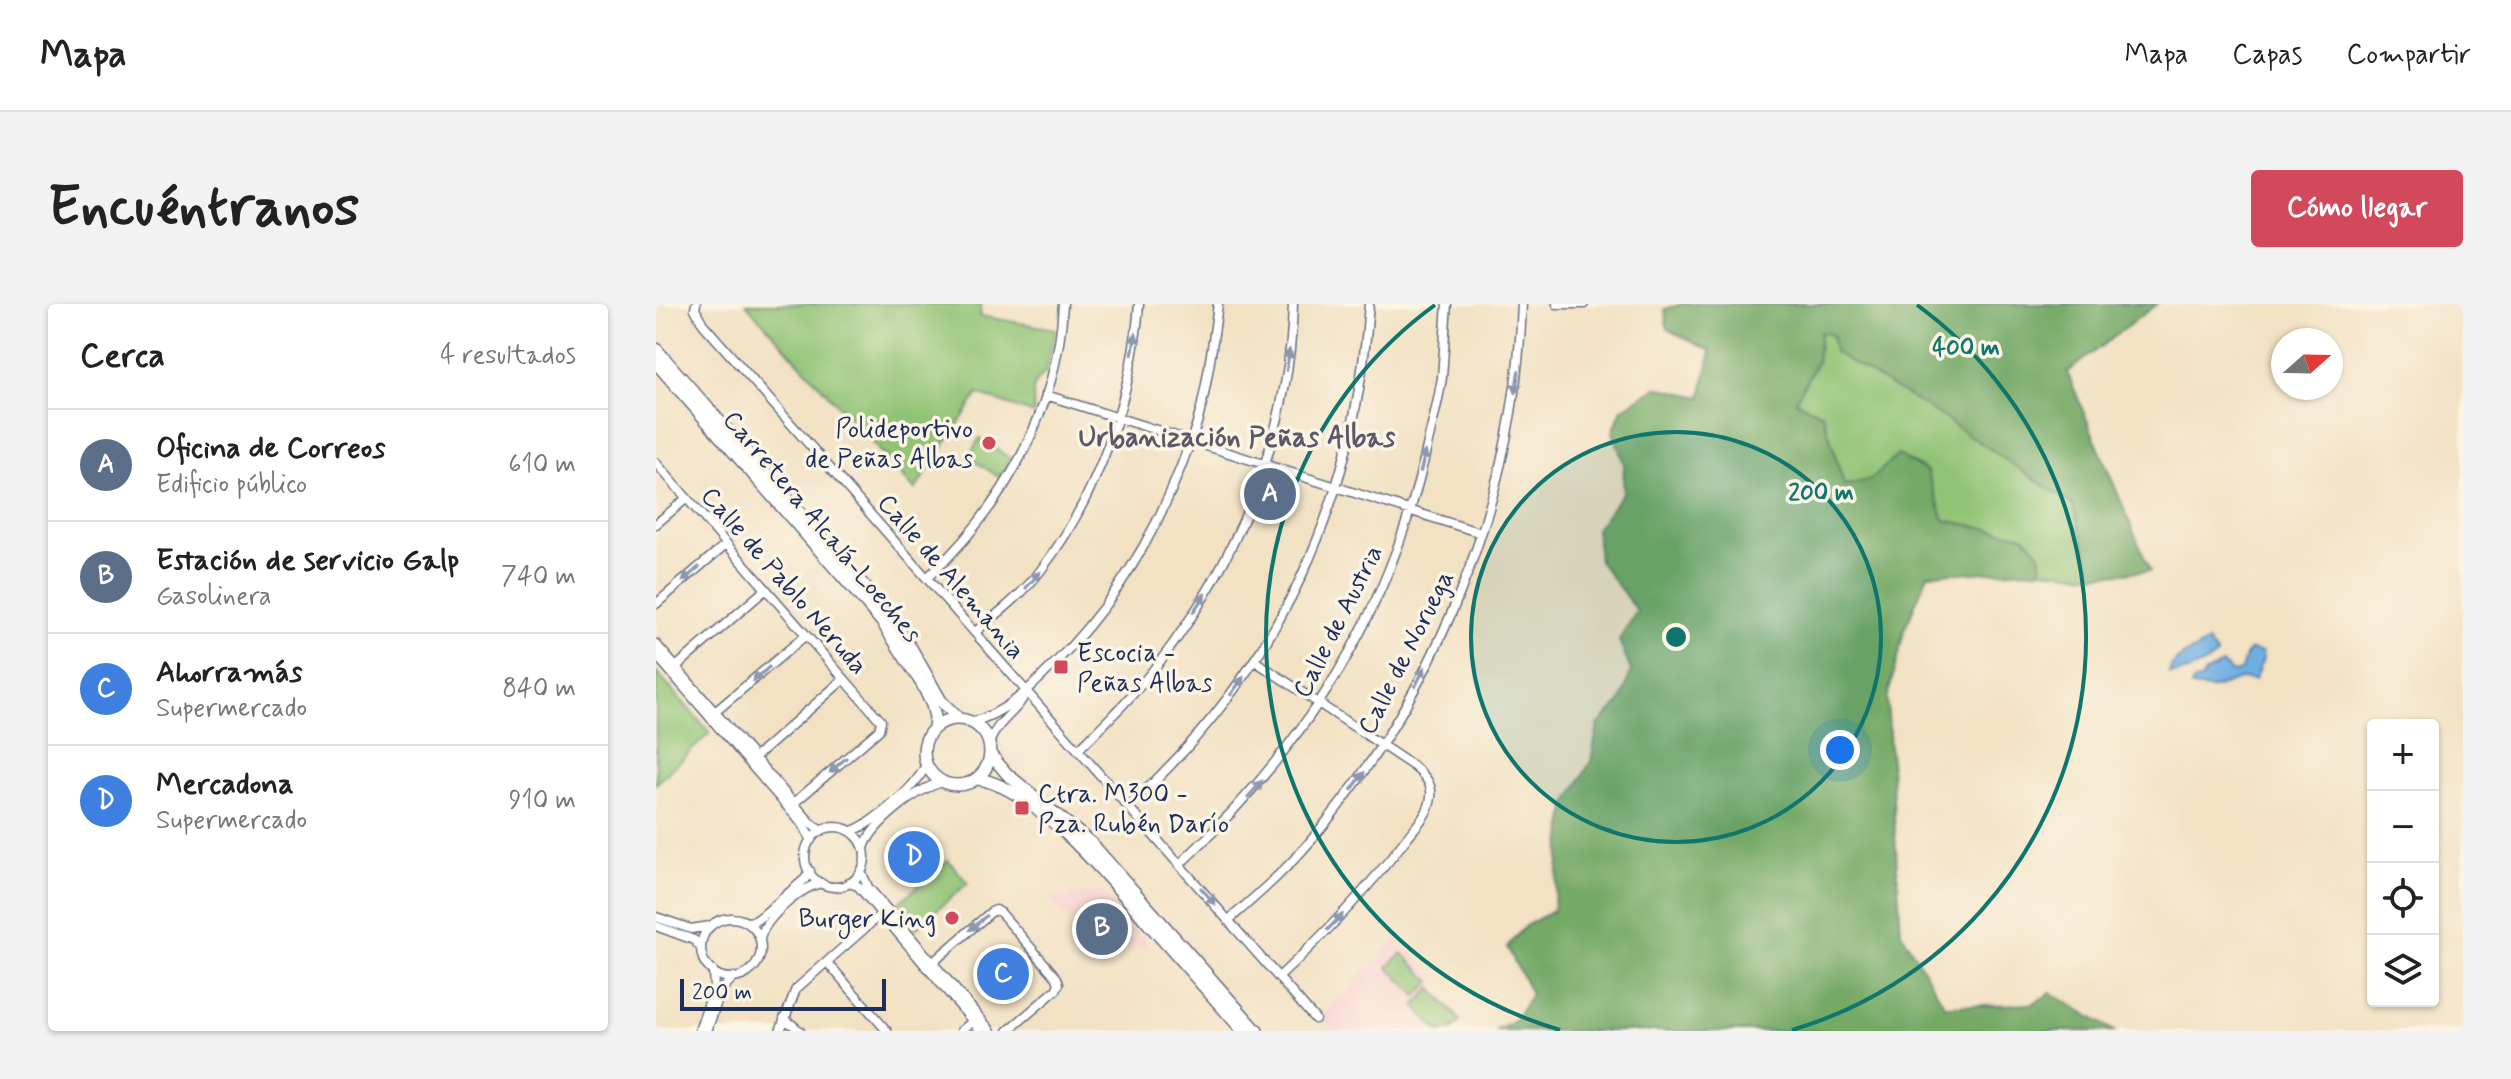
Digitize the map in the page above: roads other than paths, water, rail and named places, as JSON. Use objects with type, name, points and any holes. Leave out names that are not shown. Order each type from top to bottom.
[{"type":"main road","name":"Carretera Alcalá-Loeches","points":[[656,349],[866,588],[911,648],[941,701],[965,720]]},
{"type":"main road","name":"Carretera Alcalá-Loeches","points":[[656,363],[882,622],[922,684],[932,705],[934,728]]},
{"type":"main road","points":[[1243,1031],[1085,851],[1037,809],[997,783],[978,779],[961,785],[943,782],[930,771],[926,763],[925,745],[934,728],[949,719],[965,720],[979,727],[1007,774],[1092,844],[1257,1031]]},
{"type":"main road","points":[[978,779],[988,764],[990,749]]},
{"type":"street","name":"Calle de Alemania","points":[[696,304],[695,309],[703,324],[1315,1019]]},
{"type":"street","points":[[927,578],[973,531],[1007,485],[1032,435],[1062,331],[1063,304]]},
{"type":"street","points":[[975,632],[1017,598],[1042,569],[1076,515],[1100,467],[1117,418],[1136,336],[1139,304]]},
{"type":"street","points":[[965,720],[994,715],[1026,691],[1075,643],[1120,585],[1159,518],[1190,441],[1210,365],[1218,304]]},
{"type":"street","points":[[1079,749],[1157,665],[1202,600],[1239,533],[1264,464],[1282,395],[1293,304]]},
{"type":"street","points":[[1129,806],[1185,749],[1237,688],[1302,576],[1337,487],[1360,389],[1369,304]]},
{"type":"street","name":"Calle de Austria","points":[[1180,864],[1248,796],[1295,740],[1319,705],[1382,589],[1411,510],[1442,379],[1447,304]]},
{"type":"street","name":"Calle de Noruega","points":[[1229,920],[1306,847],[1341,803],[1382,745],[1418,682],[1452,612],[1481,533],[1504,455],[1518,373],[1522,304]]},
{"type":"street","points":[[1557,304],[1584,304]]},
{"type":"street","points":[[1046,395],[1481,533]]},
{"type":"street","name":"Calle de Pablo Neruda","points":[[656,463],[879,717],[879,730],[794,803]]},
{"type":"street","points":[[656,524],[687,498]]},
{"type":"street","points":[[656,604],[726,544]]},
{"type":"street","points":[[676,667],[766,589]]},
{"type":"street","points":[[715,712],[806,635]]},
{"type":"street","points":[[656,644],[821,831]]},
{"type":"street","points":[[656,655],[804,826],[811,840]]},
{"type":"street","points":[[1255,661],[1382,745],[1425,777],[1431,790],[1429,805],[1367,888],[1279,977]]},
{"type":"street","points":[[754,758],[844,679]]},
{"type":"street","points":[[990,749],[1000,722],[1022,701],[1026,691]]},
{"type":"street","points":[[851,831],[866,825],[921,777],[926,763]]},
{"type":"street","points":[[864,848],[868,837],[882,823],[928,786],[943,782]]},
{"type":"street","points":[[849,883],[861,871],[865,856],[861,842],[851,831],[836,827],[821,831],[811,840],[806,855],[810,871],[822,883],[831,886],[849,883],[858,886],[981,1031]]},
{"type":"street","points":[[657,926],[691,929],[710,926],[728,918],[755,921],[805,879],[810,871]]},
{"type":"street","points":[[861,871],[868,887],[991,1031]]},
{"type":"street","points":[[759,939],[767,922],[806,889],[822,883]]},
{"type":"street","points":[[932,963],[991,912],[996,910],[1001,913],[1059,984],[1008,1031]]},
{"type":"street","points":[[780,1031],[796,989],[881,914]]},
{"type":"street","points":[[710,926],[702,940],[703,957],[713,971],[734,977],[756,964],[761,948],[757,933],[746,922]]},
{"type":"street","points":[[657,926],[694,940],[701,948]]},
{"type":"street","points":[[827,962],[887,1031]]},
{"type":"street","points":[[699,1031],[714,988],[713,971]]},
{"type":"street","points":[[707,1031],[721,990],[734,977]]},
{"type":"street","points":[[784,1018],[800,1031]]},
{"type":"street","points":[[961,1031],[973,1021]]},
{"type":"water","points":[[2208,642],[2217,656],[2188,671],[2169,674],[2174,663]]},
{"type":"water","points":[[2250,650],[2262,652],[2263,659],[2254,680],[2240,679],[2211,689],[2191,687],[2193,682],[2202,679],[2205,672],[2223,664],[2232,673],[2241,671]]},
{"type":"place","name":"Polideportivo de Peñas Albas","points":[[989,443]]},
{"type":"place","name":"Oficina de Correos","points":[[1270,494]]},
{"type":"place","name":"Escocia - Peñas Albas","points":[[1061,667]]},
{"type":"place","name":"Ctra. M300 - Pza. Rubén Darío","points":[[1022,808]]},
{"type":"place","name":"Mercadona","points":[[914,857]]},
{"type":"place","name":"Burger King","points":[[952,918]]},
{"type":"place","name":"Estación de servicio Galp","points":[[1102,929]]},
{"type":"place","name":"Ahorramás","points":[[1003,974]]},
{"type":"district","name":"Urbanización Peñas Albas","points":[[1237,436]]}]
